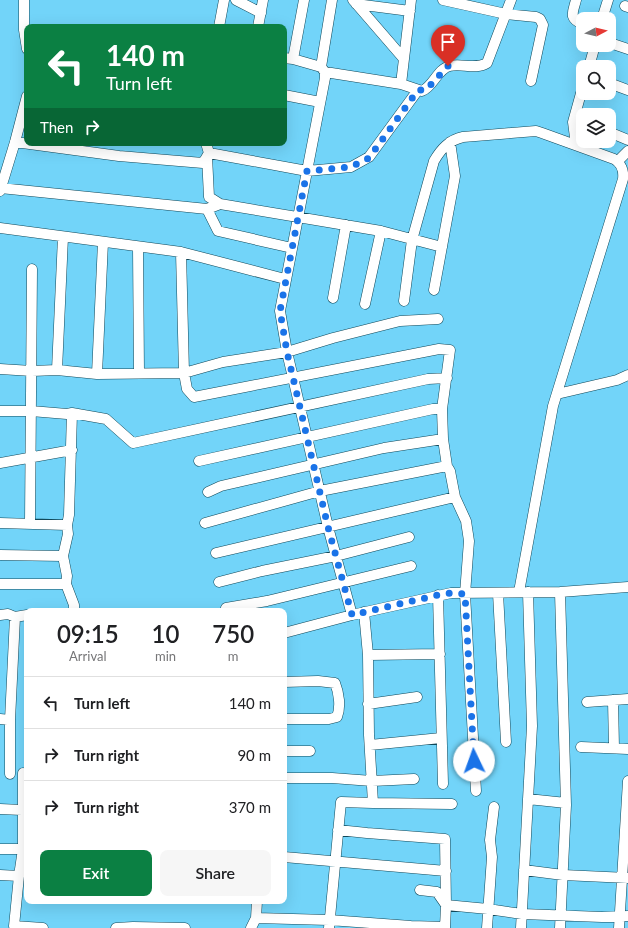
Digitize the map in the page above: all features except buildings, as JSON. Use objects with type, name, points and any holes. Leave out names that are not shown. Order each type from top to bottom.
[{"type":"street","points":[[24,0],[24,24]]},
{"type":"street","points":[[220,24],[224,0]]},
{"type":"street","points":[[236,0],[261,13]]},
{"type":"street","points":[[259,24],[263,0]]},
{"type":"street","points":[[304,0],[288,58],[323,70],[401,84],[418,90],[426,90],[448,66],[479,66],[487,63],[511,0]]},
{"type":"street","points":[[332,0],[320,102],[280,311],[299,407],[328,527],[352,615]]},
{"type":"street","points":[[401,84],[411,0]]},
{"type":"street","points":[[443,0],[506,14],[536,17],[540,19],[543,25],[531,81]]},
{"type":"street","points":[[576,0],[572,14],[576,21]]},
{"type":"street","points":[[604,12],[608,0]]},
{"type":"street","points":[[355,2],[410,11]]},
{"type":"street","points":[[355,2],[404,59]]},
{"type":"street","points":[[616,45],[628,49]]},
{"type":"street","points":[[616,86],[628,90]]},
{"type":"street","points":[[207,151],[307,171],[351,167],[369,158],[418,90]]},
{"type":"street","points":[[287,96],[320,102]]},
{"type":"street","points":[[24,108],[1,189],[207,208],[220,204]]},
{"type":"street","points":[[404,301],[412,240],[434,161],[440,152],[450,142],[463,137],[536,132],[576,145],[573,122],[576,111]]},
{"type":"street","points":[[616,135],[628,140]]},
{"type":"street","points":[[15,142],[24,143]]},
{"type":"street","points":[[434,290],[455,176],[450,142]]},
{"type":"street","points":[[45,146],[119,156],[203,163],[207,151]]},
{"type":"street","points":[[521,928],[532,726],[524,592],[551,416],[624,179],[618,161],[584,148]]},
{"type":"street","points":[[207,151],[209,197],[220,204],[381,231],[442,247]]},
{"type":"street","points":[[618,161],[628,151]]},
{"type":"street","points":[[207,208],[218,231],[292,248]]},
{"type":"street","points":[[333,298],[346,225]]},
{"type":"street","points":[[0,228],[181,252],[285,279]]},
{"type":"street","points":[[365,304],[381,231]]},
{"type":"street","points":[[57,370],[63,237]]},
{"type":"street","points":[[97,374],[103,242]]},
{"type":"street","points":[[138,247],[139,373]]},
{"type":"street","points":[[181,252],[184,373],[187,389],[194,397],[439,349],[450,350],[442,410],[443,439],[447,466],[450,471],[455,497],[466,521],[468,540],[465,594],[476,791]]},
{"type":"street","points":[[30,523],[32,456],[32,269]]},
{"type":"street","points":[[0,369],[32,371],[57,370],[97,374],[184,373],[223,362],[287,352],[333,338],[400,321],[438,319]]},
{"type":"street","points":[[557,394],[617,380],[628,375]]},
{"type":"street","points":[[0,411],[72,413],[106,419],[133,443],[428,379],[447,378]]},
{"type":"street","points":[[199,462],[433,408],[442,410]]},
{"type":"street","points":[[72,413],[72,450],[69,515],[67,525],[68,534],[63,556],[67,576],[66,584],[74,608]]},
{"type":"street","points":[[208,492],[221,486],[384,448],[443,439]]},
{"type":"street","points":[[0,463],[32,456],[72,450]]},
{"type":"street","points":[[205,523],[320,491],[447,466]]},
{"type":"street","points":[[216,553],[455,497]]},
{"type":"street","points":[[0,523],[67,525]]},
{"type":"street","points":[[219,582],[262,571],[336,556],[409,537]]},
{"type":"street","points":[[0,555],[63,556]]},
{"type":"street","points":[[226,608],[267,601],[411,566]]},
{"type":"street","points":[[0,584],[66,584]]},
{"type":"street","points":[[287,633],[364,612],[451,593],[560,592],[628,587]]},
{"type":"street","points":[[560,592],[566,803],[560,928]]},
{"type":"street","points":[[498,593],[506,742]]},
{"type":"street","points":[[438,595],[443,784]]},
{"type":"street","points":[[364,612],[368,655],[368,704],[373,803]]},
{"type":"street","points":[[0,615],[8,614],[15,617],[24,616]]},
{"type":"street","points":[[15,617],[5,720],[5,774],[24,773]]},
{"type":"street","points":[[368,655],[440,654]]},
{"type":"street","points":[[287,682],[318,681],[335,684],[340,711],[337,717],[329,719],[287,719]]},
{"type":"street","points":[[368,704],[417,697]]},
{"type":"street","points":[[587,702],[628,699]]},
{"type":"street","points":[[613,700],[614,748]]},
{"type":"street","points":[[370,745],[441,738]]},
{"type":"street","points":[[581,746],[628,749]]},
{"type":"street","points":[[287,750],[310,751]]},
{"type":"street","points":[[287,778],[332,778],[372,781],[414,778]]},
{"type":"street","points":[[619,928],[624,916],[628,781]]},
{"type":"street","points":[[528,799],[566,803]]},
{"type":"street","points":[[329,924],[341,802],[452,804]]},
{"type":"street","points":[[487,928],[492,857],[490,840],[494,807]]},
{"type":"street","points":[[0,809],[24,815]]},
{"type":"street","points":[[256,918],[329,924],[445,928],[446,839],[338,830]]},
{"type":"street","points":[[0,848],[24,849]]},
{"type":"street","points":[[24,854],[19,876],[14,926],[43,928]]},
{"type":"street","points":[[287,857],[446,871]]},
{"type":"street","points":[[524,870],[563,876],[625,878]]},
{"type":"street","points":[[0,875],[19,876]]},
{"type":"street","points":[[420,890],[437,892],[446,905]]},
{"type":"street","points":[[250,928],[256,918],[257,904]]},
{"type":"street","points":[[446,905],[488,908],[522,914],[561,914],[602,917],[624,916]]},
{"type":"street","points":[[116,928],[185,928]]},
{"type":"route","points":[[448,66],[426,90],[418,90],[369,158],[351,167],[307,171],[280,311],[299,407],[328,527],[352,615],[438,595],[451,593],[465,594],[474,761]]}]
